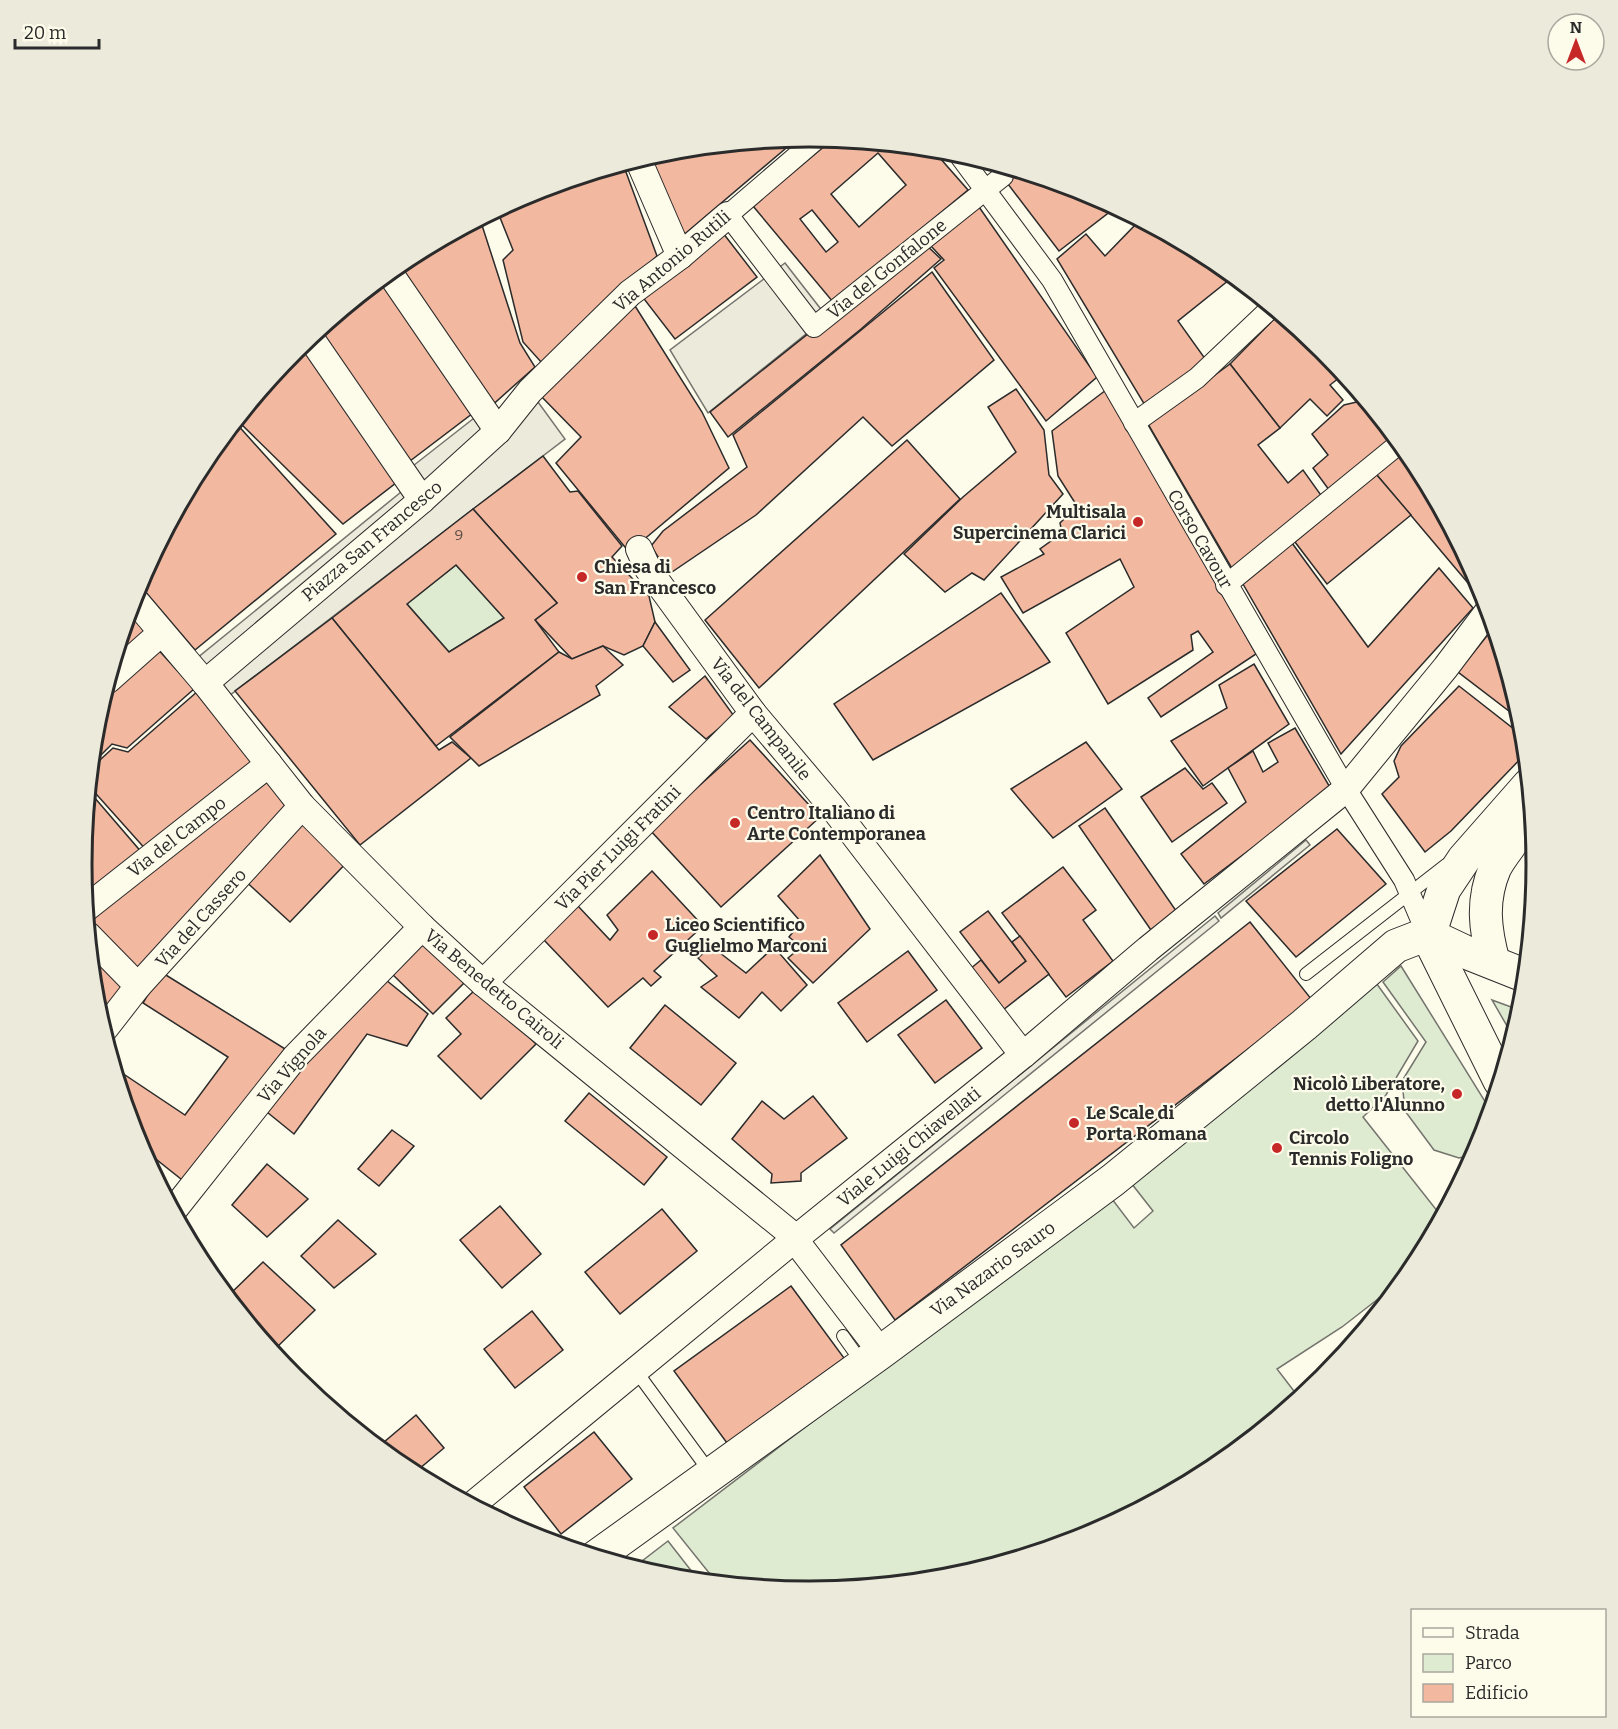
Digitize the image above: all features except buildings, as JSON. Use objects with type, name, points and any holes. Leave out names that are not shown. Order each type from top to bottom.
[{"type":"main road","points":[[1427,934],[1431,929],[1444,889],[1464,859],[1522,793]]},
{"type":"main road","points":[[1427,934],[1518,973]]},
{"type":"main road","points":[[1427,934],[1495,1072]]},
{"type":"main road","name":"Via Nazario Sauro","points":[[603,1552],[872,1358],[1113,1180],[1396,946],[1427,934]]},
{"type":"street","name":"Via Antonio Rutili","points":[[530,391],[630,293],[680,256],[808,147]]},
{"type":"street","name":"Corso Cavour","points":[[966,165],[1052,280],[1226,585],[1346,789],[1404,880],[1427,934]]},
{"type":"street","points":[[641,167],[680,256]]},
{"type":"street","points":[[985,190],[1003,177]]},
{"type":"street","name":"Via del Gonfalone","points":[[728,215],[814,327],[985,190]]},
{"type":"street","points":[[394,279],[498,431]]},
{"type":"street","points":[[1134,423],[1197,378],[1267,312]]},
{"type":"street","points":[[315,345],[422,500]]},
{"type":"street","name":"Piazza San Francesco","points":[[206,683],[422,500],[498,431],[530,391]]},
{"type":"street","points":[[1226,585],[1393,449]]},
{"type":"street","name":"Via del Campanile","points":[[639,549],[648,569],[753,713],[834,809],[1023,1055]]},
{"type":"street","name":"Via Benedetto Cairoli","points":[[140,607],[206,683],[302,806],[422,927],[483,983],[789,1232],[872,1358]]},
{"type":"street","name":"Viale Luigi Chiavellati","points":[[478,1501],[1346,789],[1482,619]]},
{"type":"street","points":[[119,671],[161,633]]},
{"type":"street","name":"Via Pier Luigi Fratini","points":[[483,983],[753,713]]},
{"type":"street","name":"Via del Campo","points":[[93,904],[269,764]]},
{"type":"street","name":"Via del Cassero","points":[[109,1023],[138,986],[302,806]]},
{"type":"street","points":[[1494,963],[1486,934],[1485,909],[1488,890],[1496,867],[1525,822]]},
{"type":"street","name":"Via Vignola","points":[[178,1205],[295,1057],[422,927]]},
{"type":"street","points":[[96,944],[138,986]]},
{"type":"lane","points":[[1306,974],[1485,835]]},
{"type":"lane","points":[[843,1336],[872,1358]]},
{"type":"lane","points":[[636,1371],[710,1473]]},
{"type":"green space","points":[[456,565],[504,618],[449,652],[407,604]]},
{"type":"green space","points":[[1401,966],[1485,1102],[1464,1157],[1459,1158],[1434,1150],[1405,1111],[1402,1081],[1426,1042],[1383,982]]},
{"type":"green space","points":[[1374,980],[1418,1041],[1386,1095],[1363,1117],[1437,1211],[1406,1263],[1382,1296],[1342,1327],[1277,1369],[1295,1392],[1246,1434],[1168,1486],[1126,1508],[1040,1544],[995,1558],[903,1576],[856,1580],[809,1582],[711,1575],[673,1528],[1109,1195],[1134,1228],[1153,1211],[1128,1179]]},
{"type":"green space","points":[[1492,1000],[1512,1007],[1508,1027]]},
{"type":"green space","points":[[668,1541],[692,1572],[669,1568],[641,1562]]},
{"type":"shaded area","points":[[785,263],[827,317],[708,413],[670,350]]},
{"type":"shaded area","points":[[530,391],[565,439],[225,699],[196,659],[417,479],[409,469],[478,415],[487,427]]},
{"type":"shaded area","points":[[1306,840],[1310,845],[1221,918],[1218,913]]},
{"type":"shaded area","points":[[1215,916],[1219,921],[834,1233],[830,1229]]},
{"type":"place","name":"Multisala Supercinema Clarici","points":[[1138,522]]},
{"type":"place","name":"Chiesa di San Francesco","points":[[582,577]]},
{"type":"place","name":"Centro Italiano di Arte Contemporanea","points":[[735,823]]},
{"type":"place","name":"Liceo Scientifico Guglielmo Marconi","points":[[653,935]]},
{"type":"place","name":"Nicolò Liberatore, detto l'Alunno","points":[[1457,1094]]},
{"type":"place","name":"Le Scale di Porta Romana","points":[[1074,1123]]},
{"type":"place","name":"Circolo Tennis Foligno","points":[[1277,1148]]}]
